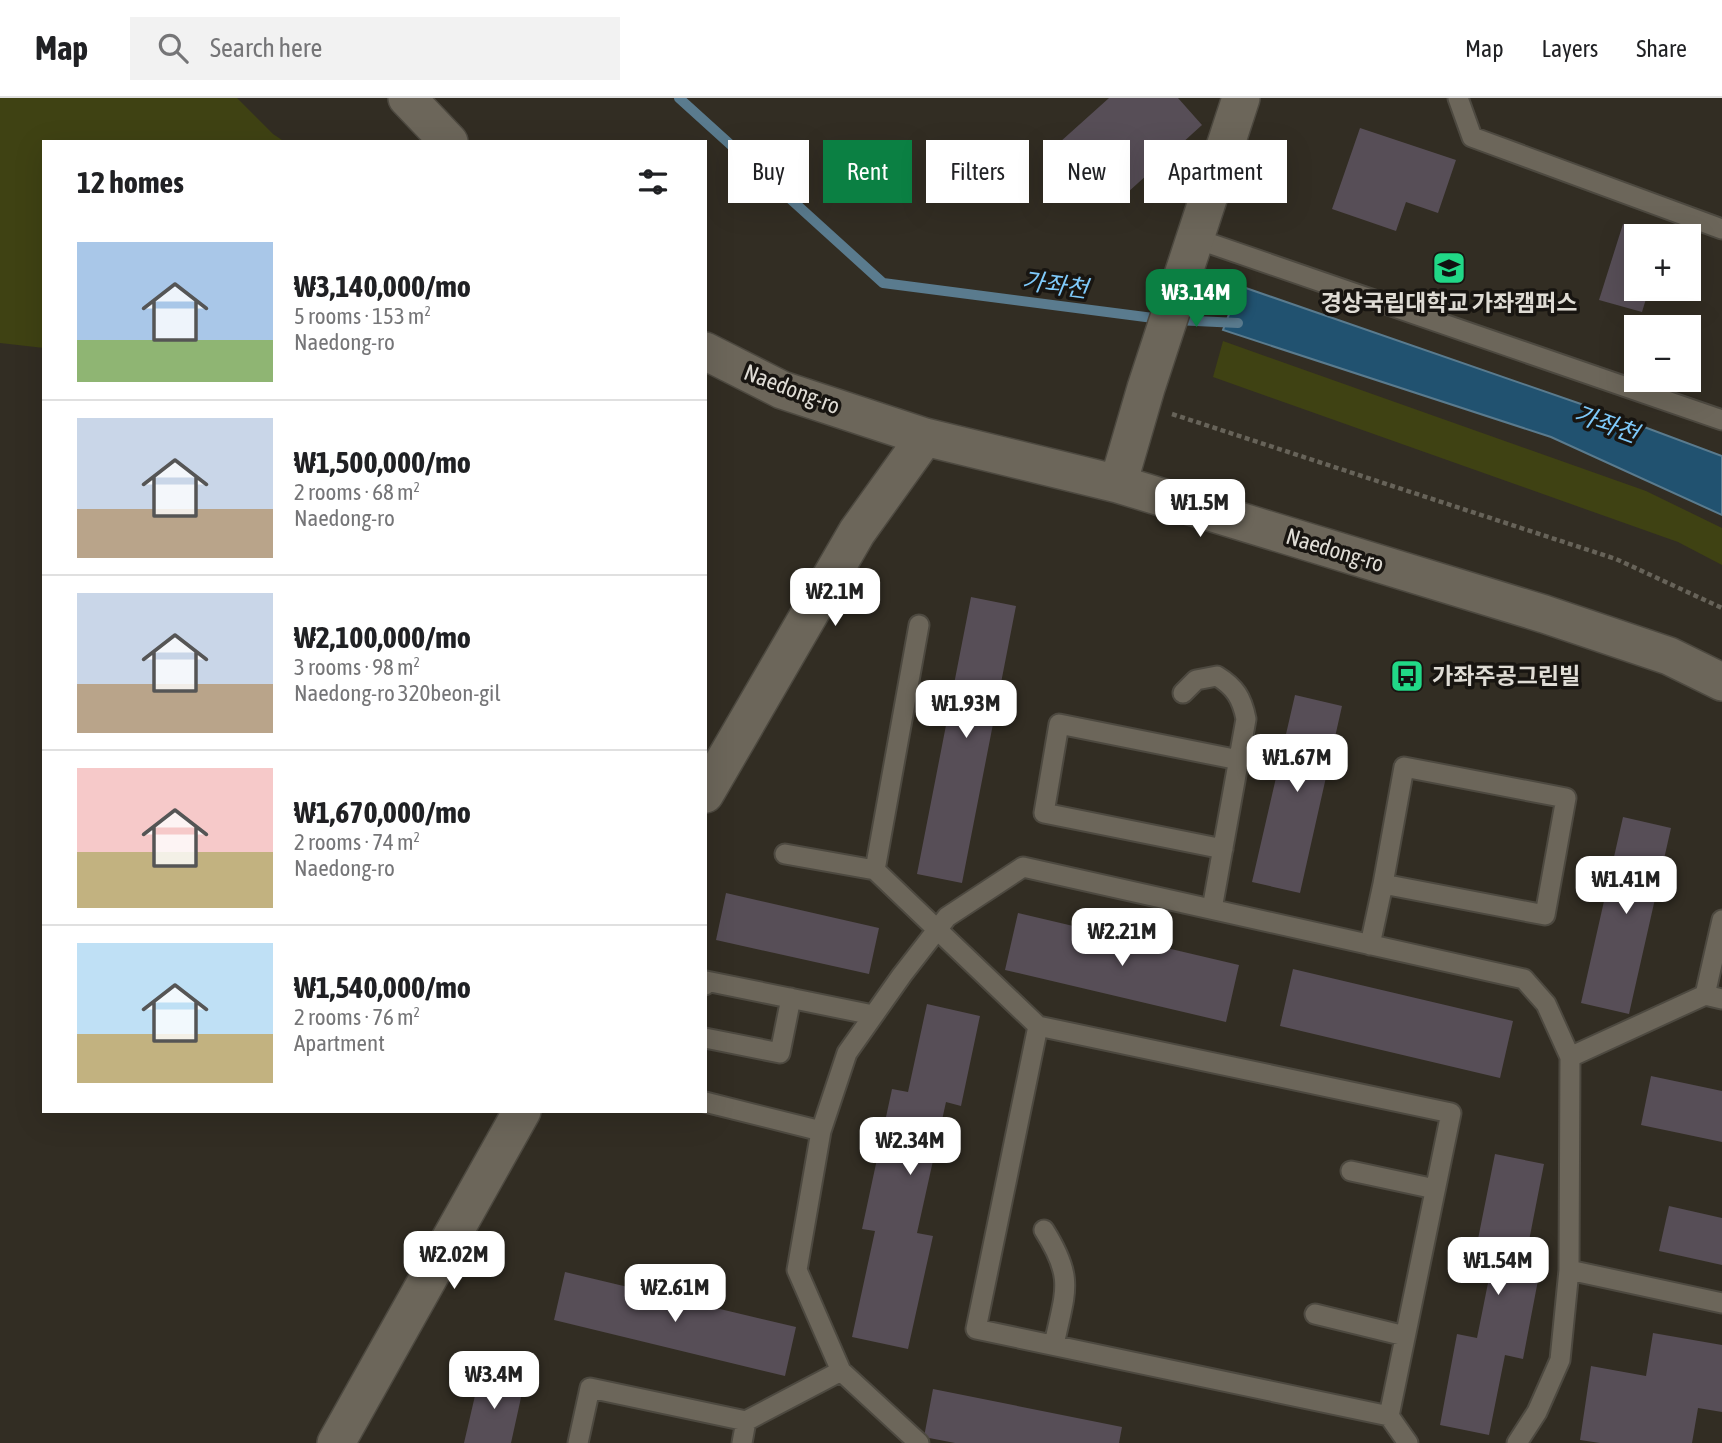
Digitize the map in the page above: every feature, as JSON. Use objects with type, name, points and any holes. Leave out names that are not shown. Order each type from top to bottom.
[{"type":"street","points":[[407,98],[447,140]]},
{"type":"street","points":[[1118,484],[1241,98]]},
{"type":"street","name":"Naedong-ro","points":[[707,352],[782,390],[925,437],[1118,484],[1544,614],[1669,656],[1722,682]]},
{"type":"street","points":[[707,791],[857,532],[925,437]]},
{"type":"street","points":[[336,1443],[521,1113]]},
{"type":"lane","points":[[1458,98],[1472,137],[1722,229]]},
{"type":"lane","points":[[1192,245],[1722,420]]},
{"type":"lane","points":[[875,870],[919,625]]},
{"type":"lane","points":[[1183,693],[1196,680],[1217,676],[1231,685],[1243,702],[1246,719],[1212,909]]},
{"type":"lane","points":[[1223,849],[1044,813],[1059,724],[1239,760]]},
{"type":"lane","points":[[1370,945],[1404,767],[1566,798],[1545,915],[1382,884]]},
{"type":"lane","points":[[785,854],[875,870],[1038,1026],[1451,1113],[1389,1416]]},
{"type":"lane","points":[[919,1443],[841,1371],[797,1270],[821,1131],[847,1053],[936,931],[947,917],[1023,867],[1524,979],[1546,1004],[1570,1058],[1569,1270],[1560,1360],[1537,1412],[1517,1443]]},
{"type":"lane","points":[[1570,1058],[1713,997],[1722,920]]},
{"type":"lane","points":[[707,981],[873,1015]]},
{"type":"lane","points":[[707,1038],[780,1053],[791,998]]},
{"type":"lane","points":[[1038,1026],[976,1329],[1389,1416],[1408,1443]]},
{"type":"lane","points":[[707,1102],[821,1131]]},
{"type":"lane","points":[[1351,1171],[1436,1189]]},
{"type":"lane","points":[[1044,1230],[1061,1257],[1067,1281],[1054,1345]]},
{"type":"lane","points":[[1569,1270],[1722,1303]]},
{"type":"lane","points":[[1315,1314],[1405,1336]]},
{"type":"lane","points":[[578,1443],[590,1388],[746,1421],[841,1371]]},
{"type":"lane","points":[[742,1443],[746,1421]]},
{"type":"path","points":[[1145,396],[1616,559],[1722,608]]},
{"type":"green space","points":[[0,98],[237,98],[282,140],[42,140],[42,348],[0,343]]},
{"type":"green space","points":[[1223,341],[1646,491],[1722,528],[1722,565],[1678,542],[1213,377]]},
{"type":"water","name":"가좌천","points":[[1240,286],[1604,412],[1722,456],[1722,515],[1551,437],[1223,330]]},
{"type":"building","points":[[1109,98],[1178,98],[1202,125],[1185,140],[1144,140],[1144,178],[1130,190],[1130,140],[1062,140]]},
{"type":"building","points":[[1360,128],[1456,160],[1438,213],[1406,202],[1396,231],[1332,209]]},
{"type":"building","points":[[1623,224],[1624,301],[1645,301],[1642,312],[1599,300]]},
{"type":"building","points":[[971,597],[1016,606],[962,883],[917,874]]},
{"type":"building","points":[[1295,695],[1342,706],[1300,893],[1252,882]]},
{"type":"building","points":[[1623,817],[1671,828],[1629,1014],[1581,1003]]},
{"type":"building","points":[[726,893],[879,928],[869,974],[716,940]]},
{"type":"building","points":[[1018,913],[1239,965],[1226,1022],[1005,970]]},
{"type":"building","points":[[1293,969],[1513,1021],[1500,1078],[1280,1026]]},
{"type":"building","points":[[927,1004],[980,1016],[961,1106],[946,1102],[917,1233],[933,1236],[908,1349],[852,1337],[875,1231],[862,1229],[892,1089],[908,1092]]},
{"type":"building","points":[[1651,1076],[1722,1091],[1722,1142],[1641,1125]]},
{"type":"building","points":[[1495,1154],[1544,1164],[1527,1251],[1543,1254],[1523,1359],[1505,1355],[1489,1435],[1440,1425],[1457,1334],[1477,1338],[1495,1248],[1477,1244]]},
{"type":"building","points":[[1669,1206],[1722,1218],[1722,1265],[1659,1251]]},
{"type":"building","points":[[565,1272],[796,1327],[785,1376],[554,1320]]},
{"type":"building","points":[[1653,1333],[1722,1345],[1722,1412],[1698,1408],[1692,1443],[1600,1443],[1580,1440],[1591,1366],[1646,1376]]},
{"type":"building","points":[[480,1374],[524,1384],[511,1443],[464,1443]]},
{"type":"building","points":[[933,1389],[1122,1427],[1119,1443],[955,1443],[924,1437]]},
{"type":"waterway","name":"가좌천","points":[[679,98],[883,283],[1161,319]]},
{"type":"waterway","name":"가좌천","points":[[1176,320],[1238,323]]},
{"type":"place","name":"경상국립대학교 가좌캠퍼스","points":[[1449,268]]},
{"type":"place","name":"가좌주공그린빌","points":[[1407,676]]}]
